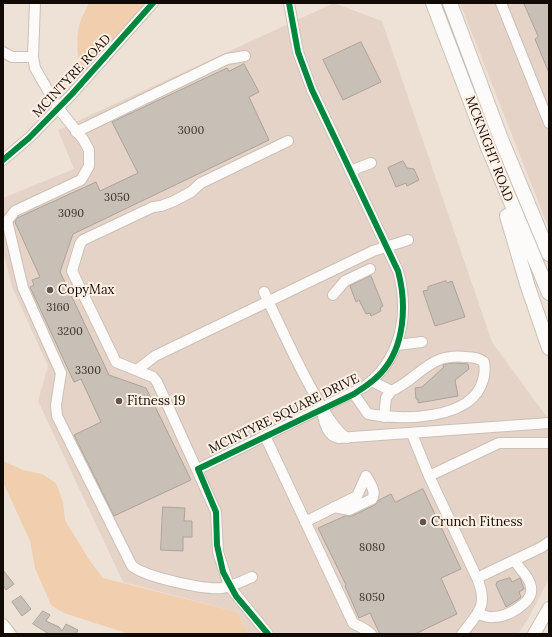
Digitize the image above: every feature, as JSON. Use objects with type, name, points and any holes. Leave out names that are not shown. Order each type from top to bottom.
[{"type":"highway","name":"MCKNIGHT ROAD","points":[[433,3],[486,145],[549,293]]},
{"type":"highway","name":"MCKNIGHT ROAD","points":[[450,3],[501,139],[549,254]]},
{"type":"highway","points":[[486,145],[528,287],[549,348]]},
{"type":"main road","points":[[534,634],[549,608]]},
{"type":"street","points":[[34,3],[33,56],[35,68],[58,108],[83,139],[89,150],[90,160],[85,175],[76,183],[15,211],[7,221],[23,288],[61,373],[56,405],[57,416],[132,566],[145,574],[211,588],[229,586],[252,577]]},
{"type":"street","name":"MCINTYRE ROAD","points":[[4,158],[29,138],[87,78],[153,3]]},
{"type":"street","name":"MCINTYRE SQUARE DRIVE","points":[[268,634],[229,586],[218,552],[216,512],[198,469],[322,408],[354,394],[372,381],[386,367],[396,345],[402,321],[403,296],[398,271],[387,246],[350,171],[304,71],[298,52],[289,3]]},
{"type":"street","points":[[501,3],[549,124]]},
{"type":"street","points":[[3,52],[12,57],[33,56]]},
{"type":"street","points":[[76,132],[227,59],[245,56]]},
{"type":"street","points":[[198,469],[157,382],[153,377],[119,364],[114,358],[73,274],[73,264],[81,242],[153,207],[162,206],[174,201],[191,192],[201,183],[288,141]]},
{"type":"street","points":[[350,171],[371,162]]},
{"type":"street","points":[[137,370],[155,356],[269,303],[373,251],[408,240]]},
{"type":"street","points":[[334,295],[345,281],[370,269]]},
{"type":"street","points":[[264,292],[322,408],[338,432],[346,438],[549,423]]},
{"type":"street","points":[[396,345],[422,342]]},
{"type":"street","points":[[354,394],[368,414],[384,417],[427,415],[456,410],[465,405],[481,390],[485,372],[484,362],[479,359],[460,356],[448,356],[435,360],[391,391],[386,398],[384,417]]},
{"type":"street","points":[[372,381],[391,391]]},
{"type":"street","points":[[412,434],[429,476],[477,578],[483,599],[482,606],[478,614],[462,634]]},
{"type":"street","points":[[265,436],[352,623],[371,634]]},
{"type":"street","points":[[429,476],[499,443],[549,443]]},
{"type":"street","points":[[305,522],[334,507],[357,496],[366,476],[373,489],[374,494],[372,499],[349,510],[334,507]]},
{"type":"street","points":[[477,578],[516,560],[549,542]]},
{"type":"street","points":[[478,614],[492,618],[527,602],[530,598],[531,586],[525,572],[518,566],[516,560]]},
{"type":"street","points":[[3,624],[11,634]]},
{"type":"shaded area","points":[[89,3],[146,3],[84,75],[80,66],[78,52],[78,31],[82,17]]},
{"type":"shaded area","points":[[334,3],[382,21],[492,342],[549,420],[549,579],[528,619],[518,634],[249,634],[237,612],[123,582],[38,401],[48,366],[12,287],[3,251],[3,198],[74,169],[58,130]]},
{"type":"shaded area","points":[[460,3],[549,3],[549,229]]},
{"type":"shaded area","points":[[3,461],[23,470],[42,474],[56,483],[63,502],[65,520],[90,561],[103,578],[237,612],[249,634],[129,634],[64,613],[51,605],[35,568],[30,541],[3,482]]},
{"type":"building","points":[[524,3],[549,3],[549,73],[535,39],[538,37]]},
{"type":"building","points":[[361,42],[381,82],[343,100],[323,60]]},
{"type":"building","points":[[244,64],[259,92],[249,97],[269,140],[73,234],[60,272],[109,375],[146,388],[191,480],[114,516],[74,435],[101,422],[81,379],[74,382],[30,287],[34,285],[32,280],[40,277],[15,222],[17,218],[96,182],[100,191],[138,173],[112,122],[227,68],[229,71]]},
{"type":"building","points":[[403,161],[407,168],[414,169],[419,180],[407,186],[406,183],[396,187],[388,168]]},
{"type":"building","points":[[371,276],[383,306],[380,308],[381,311],[371,316],[370,313],[366,314],[359,300],[356,302],[350,286]]},
{"type":"building","points":[[446,281],[447,283],[452,281],[465,317],[435,326],[423,291],[428,290],[428,287]]},
{"type":"building","points":[[453,363],[468,364],[469,369],[455,380],[458,396],[418,403],[415,388],[422,387],[444,367],[443,365]]},
{"type":"building","points":[[423,489],[461,569],[441,578],[457,614],[415,634],[380,634],[370,613],[359,618],[345,586],[346,585],[318,528],[345,516],[352,516],[375,505],[379,500],[391,494],[395,502]]},
{"type":"building","points":[[163,507],[185,508],[184,521],[192,521],[192,537],[183,537],[183,551],[161,550]]},
{"type":"building","points":[[3,570],[14,584],[6,590],[3,585]]},
{"type":"building","points":[[510,578],[512,582],[520,578],[524,589],[519,592],[521,597],[519,599],[506,607],[496,585],[497,582]]},
{"type":"building","points":[[21,596],[31,609],[22,616],[12,602]]},
{"type":"building","points":[[43,611],[50,615],[46,621],[59,627],[62,631],[66,624],[78,630],[76,634],[49,634],[33,624]]},
{"type":"cycle path","points":[[3,160],[29,138],[72,94],[153,3]]},
{"type":"cycle path","points":[[268,634],[236,596],[223,572],[217,545],[216,512],[198,469],[354,394],[371,382],[389,363],[395,351],[402,325],[403,311],[403,297],[398,271],[312,90],[298,52],[289,3]]},
{"type":"place","name":"CopyMax","points":[[50,290]]},
{"type":"place","name":"Fitness 19","points":[[119,401]]},
{"type":"place","name":"Crunch Fitness","points":[[423,522]]}]
